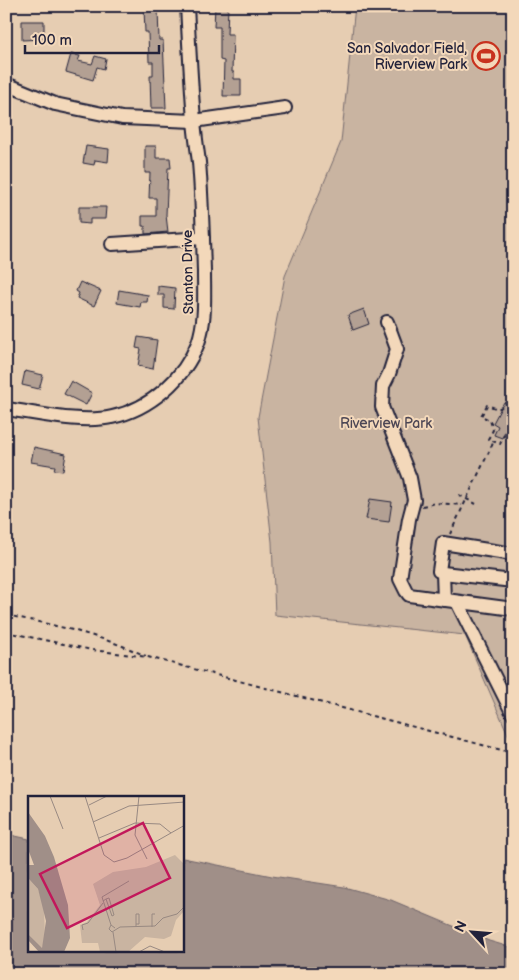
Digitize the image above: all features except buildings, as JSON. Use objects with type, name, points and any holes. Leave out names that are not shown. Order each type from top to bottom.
[{"type":"street","name":"Stanton Drive","points":[[6,409],[66,417],[110,417],[136,409],[161,392],[186,365],[198,343],[205,307],[203,238],[187,6]]},
{"type":"street","points":[[6,84],[55,104],[84,112],[122,118],[194,120],[285,108]]},
{"type":"street","points":[[112,244],[203,238]]},
{"type":"street","points":[[387,322],[396,349],[389,374],[383,386],[382,407],[410,478],[414,500],[400,579],[402,584],[409,594],[513,609]]},
{"type":"street","points":[[513,554],[443,544],[439,571],[513,581]]},
{"type":"street","points":[[443,573],[444,600]]},
{"type":"street","points":[[457,602],[511,707]]},
{"type":"path","points":[[513,398],[510,396],[505,405],[498,408],[487,405],[481,416],[490,420],[493,430],[488,439],[500,444],[506,434],[513,432]]},
{"type":"path","points":[[450,531],[494,441]]},
{"type":"path","points":[[459,496],[476,504]]},
{"type":"path","points":[[411,511],[436,503],[462,505]]},
{"type":"path","points":[[6,615],[74,629],[103,638],[148,657]]},
{"type":"path","points":[[6,632],[92,650],[148,657],[513,753]]},
{"type":"green space","name":"Riverview Park","points":[[355,6],[513,6],[513,746],[465,635],[275,615],[272,542],[258,417],[285,276],[341,142]]},
{"type":"shaded area","points":[[6,834],[28,839],[28,952],[184,952],[184,858],[272,876],[344,887],[391,900],[489,941],[513,948],[513,974],[6,974]]},
{"type":"place","name":"San Salvador Field, Riverview Park","points":[[486,56]]}]
